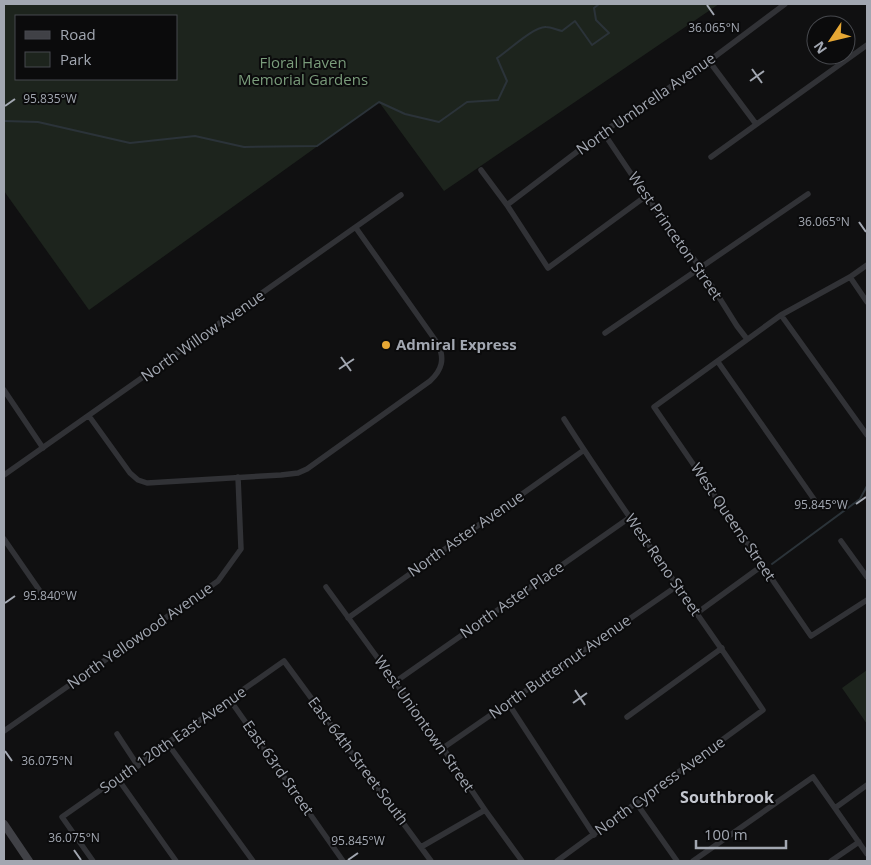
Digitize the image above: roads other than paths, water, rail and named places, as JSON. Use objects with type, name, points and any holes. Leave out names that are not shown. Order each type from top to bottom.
[{"type":"main road","points":[[4,824],[29,861]]},
{"type":"street","name":"North Umbrella Avenue","points":[[507,205],[604,132],[709,61],[785,4]]},
{"type":"street","points":[[711,157],[867,45]]},
{"type":"street","points":[[709,61],[756,124]]},
{"type":"street","name":"West Princeton Street","points":[[604,132],[646,196],[700,267],[747,339]]},
{"type":"street","points":[[481,170],[507,205],[548,268],[646,196]]},
{"type":"street","points":[[604,333],[808,194]]},
{"type":"street","name":"North Willow Avenue","points":[[4,475],[401,196]]},
{"type":"street","points":[[89,416],[130,473],[138,480],[155,484],[298,473],[307,469],[436,376],[442,364],[438,344],[356,228]]},
{"type":"street","points":[[818,505],[718,362],[781,315],[850,277],[867,265]]},
{"type":"street","points":[[850,277],[867,302]]},
{"type":"street","points":[[781,315],[867,435]]},
{"type":"street","name":"West Queens Street","points":[[718,362],[654,407],[811,636],[867,600]]},
{"type":"street","points":[[4,390],[42,448]]},
{"type":"street","name":"West Reno Street","points":[[564,419],[629,518],[722,648],[763,710]]},
{"type":"street","name":"North Aster Avenue","points":[[348,618],[584,450]]},
{"type":"street","name":"North Yellowood Avenue","points":[[4,731],[218,581],[241,549],[238,477]]},
{"type":"street","name":"North Aster Place","points":[[395,682],[629,518]]},
{"type":"street","points":[[4,539],[42,594]]},
{"type":"street","points":[[841,541],[867,577]]},
{"type":"street","points":[[697,613],[762,565]]},
{"type":"street","name":"North Butternut Avenue","points":[[443,748],[677,586]]},
{"type":"street","name":"West Uniontown Street","points":[[326,587],[522,861]]},
{"type":"street","points":[[627,717],[722,648]]},
{"type":"street","name":"South 120th East Avenue","points":[[93,861],[62,817],[138,766],[284,662]]},
{"type":"street","name":"East 64th Street South","points":[[284,662],[431,861]]},
{"type":"street","name":"East 63rd Street","points":[[230,700],[343,861]]},
{"type":"street","points":[[508,703],[594,835]]},
{"type":"street","name":"North Cypress Avenue","points":[[557,861],[763,710]]},
{"type":"street","points":[[117,734],[138,766]]},
{"type":"street","points":[[168,744],[253,861]]},
{"type":"street","points":[[693,861],[813,777],[867,854]]},
{"type":"street","points":[[118,779],[176,861]]},
{"type":"street","points":[[835,808],[867,785]]},
{"type":"street","points":[[637,804],[677,861]]},
{"type":"street","points":[[422,847],[485,810]]},
{"type":"street","points":[[831,861],[859,842]]},
{"type":"waterway","points":[[4,121],[38,122],[130,143],[195,136],[244,147],[317,146],[379,102],[405,114],[439,122],[467,102],[498,100],[507,81],[497,58],[535,30],[550,27],[562,31],[575,21],[592,45],[609,33],[596,20],[594,8],[599,4]]},
{"type":"waterway","points":[[772,564],[860,499],[867,486]]},
{"type":"place","name":"Admiral Express","points":[[386,345]]},
{"type":"district","name":"Southbrook","points":[[727,797]]},
{"type":"park label","name":"Floral Haven Memorial Gardens","points":[[303,72]]}]
